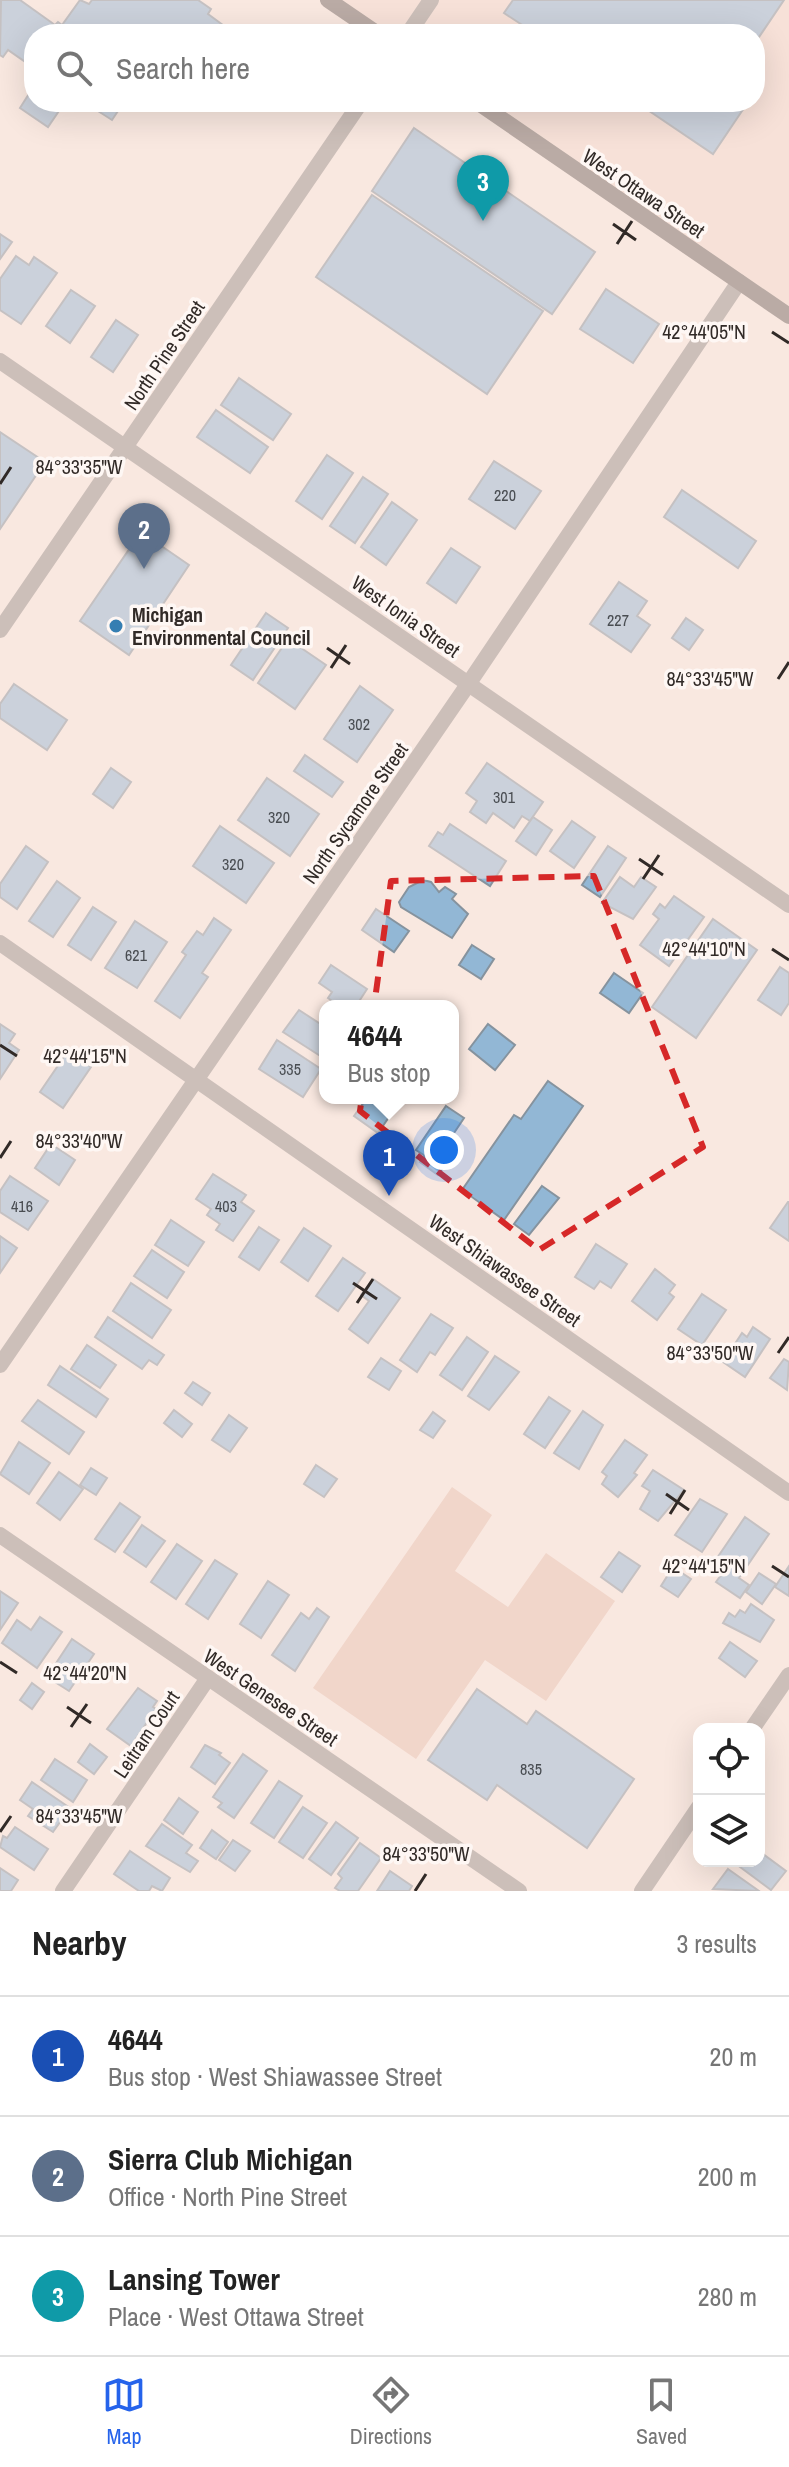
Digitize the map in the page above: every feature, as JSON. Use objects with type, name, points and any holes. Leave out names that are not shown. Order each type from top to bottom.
[{"type":"main road","points":[[328,0],[363,24]]},
{"type":"main road","name":"West Ottawa Street","points":[[492,112],[789,316]]},
{"type":"street","points":[[415,24],[431,0]]},
{"type":"street","name":"North Pine Street","points":[[0,630],[354,112]]},
{"type":"street","name":"North Sycamore Street","points":[[0,1365],[469,683],[739,282]]},
{"type":"street","name":"West Ionia Street","points":[[0,361],[789,905]]},
{"type":"street","name":"West Shiawassee Street","points":[[0,943],[789,1493]]},
{"type":"street","name":"West Genesee Street","points":[[0,1535],[519,1891]]},
{"type":"street","points":[[756,1723],[789,1675]]},
{"type":"street","name":"Leitram Court","points":[[63,1891],[208,1678]]},
{"type":"street","points":[[642,1891],[693,1816]]},
{"type":"highlighted area","points":[[594,876],[703,1147],[539,1250],[360,1111],[391,881]]},
{"type":"shaded area","points":[[329,0],[789,0],[789,315],[493,112],[765,112],[765,24],[364,24]]},
{"type":"shaded area","points":[[452,1487],[492,1515],[455,1571],[508,1607],[546,1553],[615,1601],[546,1701],[485,1660],[416,1759],[313,1688]]},
{"type":"building","points":[[1,0],[20,0],[54,24],[24,24],[24,61],[8,50],[3,57],[0,55]]},
{"type":"building","points":[[80,0],[89,4],[92,0],[198,0],[211,9],[208,14],[222,24],[63,24]]},
{"type":"building","points":[[513,0],[784,0],[765,28],[765,24],[521,24],[504,13]]},
{"type":"building","points":[[26,112],[58,112],[48,127]]},
{"type":"building","points":[[100,112],[117,112],[112,120]]},
{"type":"building","points":[[651,112],[741,112],[713,154]]},
{"type":"building","points":[[414,128],[595,252],[552,314],[372,191]]},
{"type":"building","points":[[372,195],[543,311],[487,394],[316,277]]},
{"type":"building","points":[[0,234],[12,242],[0,259]]},
{"type":"building","points":[[16,256],[29,265],[34,257],[57,273],[21,324],[0,310],[0,279]]},
{"type":"building","points":[[606,289],[659,324],[633,363],[580,329]]},
{"type":"building","points":[[71,290],[95,306],[70,343],[46,326]]},
{"type":"building","points":[[116,320],[138,335],[113,372],[91,357]]},
{"type":"building","points":[[239,378],[291,414],[273,440],[221,405]]},
{"type":"building","points":[[216,410],[268,447],[250,473],[197,437]]},
{"type":"building","points":[[0,432],[45,462],[0,529]]},
{"type":"building","points":[[327,455],[353,473],[322,519],[296,501]]},
{"type":"building","points":[[494,461],[541,491],[515,529],[469,499]]},
{"type":"building","points":[[363,477],[388,494],[355,543],[330,526]]},
{"type":"building","points":[[682,490],[756,541],[738,568],[664,517]]},
{"type":"building","points":[[392,502],[417,520],[386,565],[361,547]]},
{"type":"building","points":[[141,532],[189,565],[129,655],[80,621]]},
{"type":"building","points":[[451,548],[480,567],[456,603],[427,583]]},
{"type":"building","points":[[619,582],[647,601],[637,616],[650,625],[631,652],[590,624]]},
{"type":"building","points":[[266,613],[288,628],[253,680],[231,665]]},
{"type":"building","points":[[686,618],[703,630],[689,650],[672,638]]},
{"type":"building","points":[[288,639],[326,665],[295,709],[258,683]]},
{"type":"building","points":[[14,684],[67,720],[47,750],[0,718],[0,704]]},
{"type":"building","points":[[360,686],[393,710],[357,762],[324,739]]},
{"type":"building","points":[[305,755],[343,782],[332,797],[294,771]]},
{"type":"building","points":[[487,763],[543,802],[530,821],[522,816],[514,828],[493,813],[486,823],[470,812],[477,801],[466,793]]},
{"type":"building","points":[[111,768],[131,782],[113,808],[93,794]]},
{"type":"building","points":[[267,778],[319,814],[290,856],[238,820]]},
{"type":"building","points":[[533,817],[552,830],[536,855],[516,841]]},
{"type":"building","points":[[572,821],[595,837],[574,868],[550,851]]},
{"type":"building","points":[[450,824],[506,861],[490,886],[429,846],[438,832],[443,835]]},
{"type":"building","points":[[220,826],[274,863],[246,903],[193,866]]},
{"type":"building","points":[[26,846],[48,862],[17,909],[0,897],[0,884]]},
{"type":"building","points":[[608,846],[626,858],[600,897],[582,885]]},
{"type":"building","points":[[620,877],[634,887],[641,877],[656,887],[633,919],[602,903]]},
{"type":"building","points":[[423,880],[431,882],[439,892],[445,887],[456,894],[452,899],[468,914],[452,938],[401,907],[399,902],[409,887]]},
{"type":"building","points":[[57,881],[80,898],[53,937],[29,921]]},
{"type":"building","points":[[674,896],[704,917],[669,966],[640,945],[659,919],[653,914],[660,904],[665,908]]},
{"type":"building","points":[[93,907],[116,922],[91,960],[68,945]]},
{"type":"building","points":[[376,909],[409,931],[394,952],[362,930]]},
{"type":"building","points":[[214,918],[231,930],[202,973],[208,977],[180,1018],[155,1001],[186,955],[182,952],[197,931],[203,935]]},
{"type":"building","points":[[713,919],[757,950],[696,1038],[652,1007]]},
{"type":"building","points":[[135,921],[167,942],[137,988],[105,968]]},
{"type":"building","points":[[472,945],[494,959],[481,979],[459,965]]},
{"type":"building","points":[[331,965],[367,989],[360,1000],[331,1000],[328,998],[332,992],[319,983]]},
{"type":"building","points":[[780,967],[789,973],[789,1003],[781,1015],[758,1000]]},
{"type":"building","points":[[614,973],[643,993],[629,1013],[600,993]]},
{"type":"building","points":[[299,1010],[319,1023],[319,1055],[283,1032]]},
{"type":"building","points":[[0,1024],[15,1034],[9,1043],[19,1050],[0,1079]]},
{"type":"building","points":[[488,1024],[515,1045],[495,1070],[469,1049]]},
{"type":"building","points":[[277,1040],[319,1068],[319,1072],[303,1097],[259,1069]]},
{"type":"building","points":[[68,1051],[91,1067],[63,1108],[40,1092]]},
{"type":"building","points":[[548,1081],[583,1106],[504,1220],[462,1190],[514,1115],[521,1119]]},
{"type":"building","points":[[363,1104],[398,1104],[378,1133],[354,1116]]},
{"type":"building","points":[[446,1106],[464,1118],[446,1145],[454,1151],[438,1175],[420,1162],[425,1156],[416,1150]]},
{"type":"building","points":[[51,1144],[75,1160],[59,1185],[35,1168]]},
{"type":"building","points":[[213,1174],[246,1195],[241,1202],[254,1211],[233,1241],[216,1230],[220,1224],[207,1215],[211,1209],[196,1199]]},
{"type":"building","points":[[10,1176],[48,1201],[28,1230],[0,1212],[0,1191]]},
{"type":"building","points":[[542,1186],[559,1198],[529,1235],[514,1224]]},
{"type":"building","points":[[789,1202],[789,1241],[770,1228]]},
{"type":"building","points":[[171,1220],[204,1242],[188,1266],[155,1245]]},
{"type":"building","points":[[259,1227],[279,1240],[259,1270],[239,1257]]},
{"type":"building","points":[[304,1228],[331,1246],[308,1281],[281,1262]]},
{"type":"building","points":[[0,1236],[17,1248],[0,1273]]},
{"type":"building","points":[[596,1244],[627,1264],[611,1288],[600,1281],[594,1289],[575,1277]]},
{"type":"building","points":[[152,1250],[184,1272],[167,1298],[134,1276]]},
{"type":"building","points":[[343,1258],[365,1273],[338,1311],[316,1296]]},
{"type":"building","points":[[655,1269],[675,1285],[669,1293],[674,1297],[657,1320],[632,1301]]},
{"type":"building","points":[[373,1279],[400,1298],[368,1343],[349,1329],[369,1301],[361,1295]]},
{"type":"building","points":[[131,1283],[171,1310],[152,1338],[113,1311]]},
{"type":"building","points":[[702,1294],[726,1310],[702,1345],[678,1329]]},
{"type":"building","points":[[431,1314],[453,1328],[435,1355],[430,1352],[417,1372],[400,1360]]},
{"type":"building","points":[[108,1317],[164,1355],[157,1365],[149,1360],[142,1369],[95,1337]]},
{"type":"building","points":[[753,1327],[770,1339],[745,1377],[723,1362],[742,1333],[747,1337]]},
{"type":"building","points":[[467,1337],[488,1352],[462,1390],[440,1375]]},
{"type":"building","points":[[87,1345],[116,1365],[100,1388],[71,1369]]},
{"type":"building","points":[[495,1356],[519,1372],[489,1410],[468,1396]]},
{"type":"building","points":[[381,1358],[401,1371],[389,1390],[368,1377]]},
{"type":"building","points":[[784,1359],[789,1362],[787,1390],[770,1378]]},
{"type":"building","points":[[60,1366],[108,1399],[96,1417],[48,1385]]},
{"type":"building","points":[[193,1382],[210,1393],[202,1405],[185,1393]]},
{"type":"building","points":[[549,1397],[570,1411],[545,1448],[524,1434]]},
{"type":"building","points":[[38,1400],[84,1432],[69,1454],[22,1421]]},
{"type":"building","points":[[174,1410],[192,1424],[182,1437],[164,1423]]},
{"type":"building","points":[[583,1411],[603,1425],[579,1469],[554,1453]]},
{"type":"building","points":[[433,1412],[445,1421],[433,1438],[420,1430]]},
{"type":"building","points":[[229,1415],[247,1428],[230,1452],[212,1440]]},
{"type":"building","points":[[625,1440],[647,1455],[634,1473],[637,1475],[618,1497],[602,1484],[607,1476],[602,1472]]},
{"type":"building","points":[[19,1442],[50,1463],[29,1494],[0,1474]]},
{"type":"building","points":[[316,1465],[337,1479],[324,1497],[304,1484]]},
{"type":"building","points":[[91,1468],[107,1478],[96,1495],[80,1485]]},
{"type":"building","points":[[653,1470],[684,1490],[658,1521],[640,1509],[650,1491],[642,1486]]},
{"type":"building","points":[[59,1472],[83,1489],[60,1520],[37,1503]]},
{"type":"building","points":[[700,1499],[727,1514],[702,1552],[675,1535]]},
{"type":"building","points":[[120,1503],[140,1517],[115,1552],[95,1539]]},
{"type":"building","points":[[745,1517],[769,1534],[739,1578],[749,1585],[740,1598],[716,1582],[724,1571],[713,1564]]},
{"type":"building","points":[[142,1525],[165,1541],[146,1567],[124,1552]]},
{"type":"building","points":[[177,1544],[202,1561],[176,1599],[151,1582]]},
{"type":"building","points":[[619,1552],[640,1566],[622,1592],[601,1577]]},
{"type":"building","points":[[215,1560],[237,1574],[208,1619],[186,1604]]},
{"type":"building","points":[[789,1566],[789,1596],[775,1587]]},
{"type":"building","points":[[673,1567],[691,1579],[678,1597],[661,1586]]},
{"type":"building","points":[[759,1573],[776,1584],[762,1604],[746,1592]]},
{"type":"building","points":[[268,1581],[289,1595],[261,1638],[240,1624]]},
{"type":"building","points":[[0,1591],[18,1603],[0,1630]]},
{"type":"building","points":[[751,1604],[774,1620],[760,1642],[723,1623],[729,1613],[735,1617],[740,1610],[745,1613]]},
{"type":"building","points":[[317,1608],[329,1617],[295,1671],[272,1655],[301,1613],[309,1619]]},
{"type":"building","points":[[40,1617],[62,1632],[37,1668],[2,1643],[17,1620],[31,1630]]},
{"type":"building","points":[[72,1639],[94,1654],[69,1691],[47,1677]]},
{"type":"building","points":[[730,1642],[757,1661],[745,1677],[719,1658]]},
{"type":"building","points":[[32,1683],[44,1692],[32,1709],[20,1700]]},
{"type":"building","points":[[138,1688],[157,1701],[153,1707],[156,1709],[131,1746],[107,1729]]},
{"type":"building","points":[[477,1689],[527,1724],[536,1711],[634,1779],[587,1848],[497,1785],[487,1800],[428,1760]]},
{"type":"building","points":[[90,1744],[107,1757],[94,1774],[78,1762]]},
{"type":"building","points":[[205,1745],[221,1753],[219,1755],[230,1763],[215,1784],[191,1767]]},
{"type":"building","points":[[243,1754],[267,1771],[234,1818],[218,1807],[222,1803],[213,1797]]},
{"type":"building","points":[[55,1759],[87,1780],[73,1802],[41,1780]]},
{"type":"building","points":[[279,1781],[302,1796],[274,1838],[251,1823]]},
{"type":"building","points":[[32,1782],[70,1808],[53,1832],[28,1816],[33,1809],[20,1800]]},
{"type":"building","points":[[179,1798],[198,1812],[183,1834],[164,1820]]},
{"type":"building","points":[[303,1807],[327,1823],[303,1858],[279,1842]]},
{"type":"building","points":[[336,1822],[358,1838],[331,1875],[309,1859]]},
{"type":"building","points":[[162,1824],[192,1845],[186,1853],[198,1861],[190,1872],[146,1846]]},
{"type":"building","points":[[15,1827],[48,1849],[34,1870],[0,1847],[3,1836],[7,1838]]},
{"type":"building","points":[[212,1830],[228,1842],[216,1859],[200,1848]]},
{"type":"building","points":[[233,1840],[250,1851],[235,1871],[219,1860]]},
{"type":"building","points":[[360,1843],[381,1858],[358,1891],[340,1891],[335,1888],[342,1878],[338,1874]]},
{"type":"building","points":[[130,1851],[170,1878],[162,1891],[152,1886],[149,1891],[139,1891],[114,1874]]},
{"type":"building","points":[[765,1855],[786,1871],[771,1890],[740,1867],[765,1867]]},
{"type":"building","points":[[0,1868],[18,1880],[11,1891],[0,1891]]},
{"type":"building","points":[[728,1869],[759,1891],[713,1889]]},
{"type":"building","points":[[390,1871],[412,1886],[409,1891],[377,1891]]},
{"type":"place","name":"Lansing Tower","points":[[483,221]]},
{"type":"place","name":"Sierra Club Michigan","points":[[144,569]]},
{"type":"place","name":"Michigan Environmental Council","points":[[116,626]]},
{"type":"place","name":"4644","points":[[389,1196]]}]
